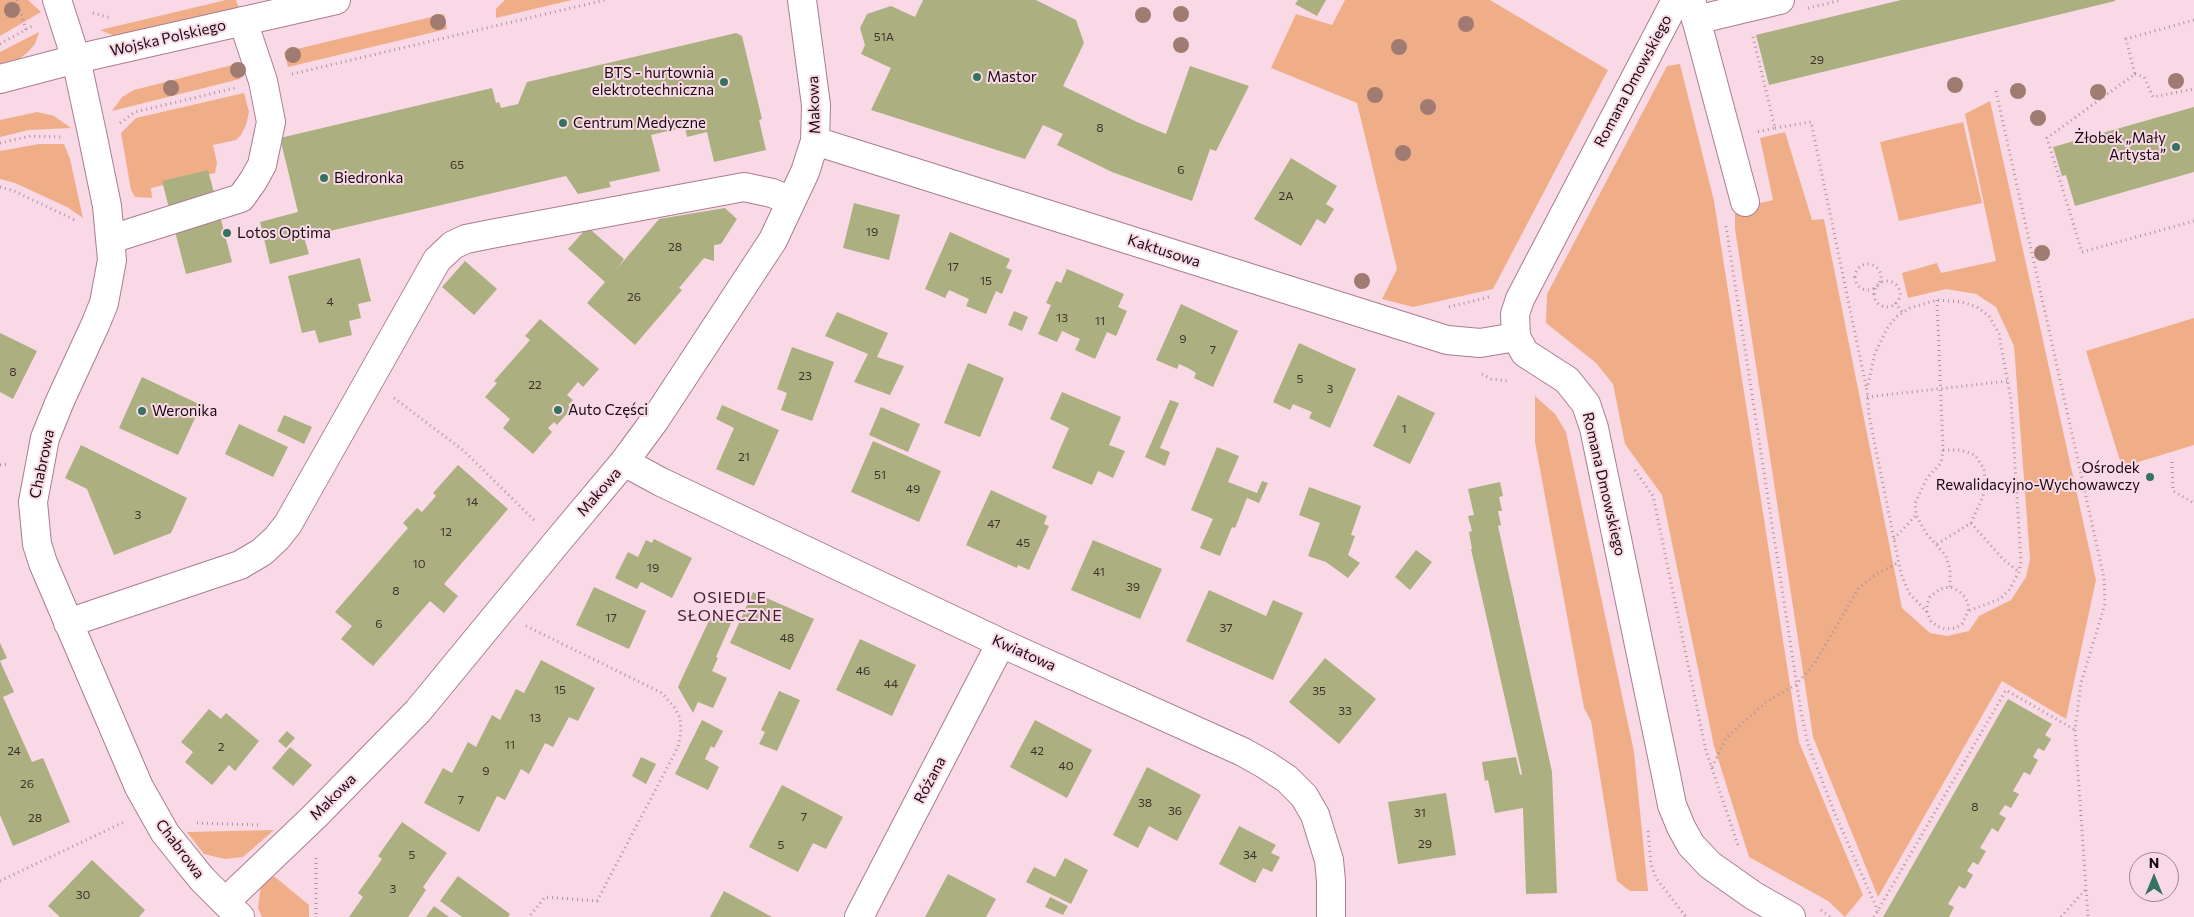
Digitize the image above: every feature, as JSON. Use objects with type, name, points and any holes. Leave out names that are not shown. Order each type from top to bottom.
[{"type":"street","name":"Chabrowa","points":[[58,0],[76,59],[105,196],[112,260],[104,303],[45,438],[34,502],[37,544],[68,623],[139,787],[165,833],[233,910]]},
{"type":"street","name":"Wojska Polskiego","points":[[0,79],[76,59],[336,0]]},
{"type":"street","name":"Makowa","points":[[233,910],[315,816],[418,711],[624,462],[671,396],[773,240],[805,172],[815,141],[816,105],[802,0]]},
{"type":"street","name":"Romana Dmowskiego","points":[[1676,0],[1520,299],[1515,314],[1516,337],[1525,353],[1567,380],[1586,404],[1594,428],[1672,805],[1680,827],[1691,845],[1710,865],[1731,881],[1791,917]]},
{"type":"street","points":[[1736,211],[1728,139],[1694,10],[1792,4]]},
{"type":"street","points":[[111,239],[240,198],[262,165],[271,122],[263,81],[243,22]]},
{"type":"street","name":"Kaktusowa","points":[[815,141],[1447,340],[1480,343],[1516,337]]},
{"type":"street","points":[[68,623],[240,565],[262,552],[288,524],[437,260],[453,245],[466,239],[744,187],[772,193],[791,201]]},
{"type":"street","name":"Kwiatowa","points":[[624,462],[661,482],[1001,643],[1243,752],[1287,779],[1304,796],[1323,838],[1329,860],[1331,917]]},
{"type":"street","name":"Różana","points":[[859,917],[1001,643]]},
{"type":"path","points":[[17,0],[26,30]]},
{"type":"path","points":[[114,127],[135,112],[605,0]]},
{"type":"path","points":[[1792,4],[1842,0]]},
{"type":"path","points":[[86,9],[104,17],[117,19]]},
{"type":"path","points":[[2135,74],[2126,39],[2194,20]]},
{"type":"path","points":[[1751,32],[1775,128]]},
{"type":"path","points":[[2194,89],[2153,97],[2144,76],[2135,74],[2047,138],[2082,252],[2194,220]]},
{"type":"path","points":[[1996,91],[2104,578],[2105,604],[2081,683],[2075,730],[2088,917]]},
{"type":"path","points":[[1728,139],[1811,122],[1867,389],[1900,574],[1909,593],[1927,612],[1931,622],[1936,626],[1945,629],[1956,628],[1962,624],[1968,611],[1965,597],[1959,591],[1950,588],[1940,588],[1934,592],[1927,604],[1927,612]]},
{"type":"path","points":[[0,143],[31,136],[70,137]]},
{"type":"path","points":[[0,187],[14,190],[84,225]]},
{"type":"path","points":[[1736,211],[1726,229],[1808,744],[1835,814],[1878,911]]},
{"type":"path","points":[[1870,264],[1876,267],[1881,276],[1878,286],[1864,289],[1859,287],[1855,280],[1857,269],[1862,265],[1870,264]]},
{"type":"path","points":[[1890,281],[1896,283],[1900,293],[1895,303],[1891,306],[1884,306],[1875,297],[1874,291],[1882,282],[1890,281]]},
{"type":"path","points":[[1444,309],[1490,297]]},
{"type":"path","points":[[1867,389],[1875,353],[1881,337],[1896,317],[1910,308],[1938,300],[1962,302],[1977,307],[1989,316],[2000,334],[2012,400],[2019,534],[2019,572],[2009,590],[2000,599],[1968,611]]},
{"type":"path","points":[[1938,300],[1943,450],[1941,463],[1927,478],[1915,503],[1916,514],[1926,534],[1946,556],[1950,568],[1950,588]]},
{"type":"path","points":[[1895,303],[1903,312]]},
{"type":"path","points":[[1475,371],[1491,379],[1512,381]]},
{"type":"path","points":[[1867,397],[2008,381]]},
{"type":"path","points":[[368,382],[391,395],[464,451],[556,542]]},
{"type":"path","points":[[1937,544],[1971,523],[1983,496],[1984,469],[1981,461],[1969,452],[1943,450]]},
{"type":"path","points":[[8,464],[10,455]]},
{"type":"path","points":[[2172,462],[2173,491],[2194,503]]},
{"type":"path","points":[[1632,466],[1653,496],[1698,714],[1712,767],[1739,850]]},
{"type":"path","points":[[1894,539],[1916,514]]},
{"type":"path","points":[[1971,523],[2003,559],[2019,572]]},
{"type":"path","points":[[1712,767],[1726,738],[1766,702],[1797,684],[1816,662],[1858,588],[1876,574],[1898,563]]},
{"type":"path","points":[[499,612],[662,693],[674,707],[680,718],[681,732],[678,747],[597,901],[545,898],[529,917]]},
{"type":"path","points":[[1874,917],[2006,690],[2075,730]]},
{"type":"path","points":[[0,881],[151,809]]},
{"type":"path","points":[[1647,825],[1651,864],[1656,878],[1686,917]]},
{"type":"path","points":[[2061,917],[2086,888]]},
{"type":"path","points":[[1818,908],[1830,917]]},
{"type":"shaded area","points":[[0,0],[28,0],[41,12],[0,36]]},
{"type":"shaded area","points":[[226,0],[236,0],[239,9],[130,34],[115,36],[100,30]]},
{"type":"shaded area","points":[[505,0],[572,0],[496,18],[496,9]]},
{"type":"shaded area","points":[[1345,0],[1490,0],[1608,70],[1493,289],[1413,307],[1382,299],[1397,269],[1357,103],[1271,68],[1296,14],[1332,25]]},
{"type":"shaded area","points":[[444,14],[447,29],[288,67],[284,52]]},
{"type":"shaded area","points":[[39,32],[35,44],[28,52],[19,59],[0,66],[0,52]]},
{"type":"shaded area","points":[[236,64],[240,79],[112,111],[122,97],[134,90]]},
{"type":"shaded area","points":[[1680,64],[1714,201],[1799,742],[1863,895],[1845,917],[1828,901],[1749,857],[1714,746],[1662,495],[1625,444],[1613,384],[1596,363],[1546,323],[1547,294],[1667,66]]},
{"type":"shaded area","points":[[244,93],[249,112],[246,125],[236,140],[213,145],[217,163],[215,173],[151,188],[152,198],[135,197],[131,190],[121,133],[136,118]]},
{"type":"shaded area","points":[[1990,101],[2096,580],[2066,719],[2002,681],[1878,897],[1813,737],[1735,229],[1735,209],[1773,200],[1760,138],[1785,132],[1812,220],[1824,219],[1902,608],[1930,633],[1947,636],[1969,631],[1979,616],[2011,600],[2026,577],[2030,559],[2014,346],[1996,307],[1976,294],[1946,289],[1908,298],[1902,273],[1937,263],[1941,273],[1996,261],[1965,114]]},
{"type":"shaded area","points":[[37,112],[54,116],[71,128],[29,130],[0,137],[0,120]]},
{"type":"shaded area","points":[[1963,122],[1982,203],[1899,221],[1880,142]]},
{"type":"shaded area","points":[[39,144],[64,144],[70,159],[83,218],[67,207],[15,183],[0,179],[0,151]]},
{"type":"shaded area","points":[[2194,318],[2194,445],[2122,467],[2086,351]]},
{"type":"shaded area","points":[[1535,396],[1555,414],[1566,432],[1634,752],[1648,891],[1630,891],[1617,881],[1591,721],[1584,708],[1535,442]]},
{"type":"shaded area","points":[[274,830],[243,857],[225,859],[204,854],[187,832]]},
{"type":"shaded area","points":[[265,877],[275,877],[309,905],[309,917],[262,917],[258,908],[261,885]]},
{"type":"building","name":"Mastor","points":[[923,0],[1036,0],[1076,20],[1084,43],[1063,86],[1166,134],[1190,66],[1249,86],[1216,151],[1210,149],[1192,201],[1112,172],[1057,145],[1063,134],[1043,125],[1025,159],[871,110],[891,68],[861,54],[865,45],[860,28],[867,14],[891,6],[915,17]]},
{"type":"building","points":[[1298,0],[1326,0],[1317,16],[1295,4]]},
{"type":"building","points":[[1901,0],[2115,1],[1769,85],[1756,35]]},
{"type":"building","points":[[736,33],[742,36],[762,119],[759,120],[766,150],[714,162],[707,132],[687,137],[685,127],[651,135],[660,171],[609,182],[611,187],[578,194],[566,176],[304,237],[309,254],[270,264],[260,222],[298,212],[280,138],[492,88],[496,103],[499,102],[501,108],[518,104],[527,82]]},
{"type":"building","points":[[2194,107],[2194,172],[2075,206],[2066,175],[2062,176],[2053,147]]},
{"type":"building","points":[[1291,158],[1337,186],[1326,204],[1334,209],[1325,224],[1317,219],[1301,246],[1254,219]]},
{"type":"building","points":[[208,170],[232,262],[186,274],[162,181]]},
{"type":"building","points":[[854,203],[900,215],[889,260],[843,248]]},
{"type":"building","points":[[725,208],[737,219],[721,244],[714,245],[714,261],[704,258],[679,288],[682,290],[635,345],[587,303],[605,282],[568,249],[583,232],[591,230],[624,259],[616,270],[659,219]]},
{"type":"building","points":[[950,232],[1010,259],[1006,268],[1012,270],[1002,294],[996,291],[986,314],[966,306],[969,299],[949,290],[945,298],[925,289]]},
{"type":"building","points":[[360,258],[371,301],[358,304],[361,318],[349,321],[352,335],[319,343],[315,330],[302,333],[288,276]]},
{"type":"building","points":[[465,261],[497,289],[474,315],[442,287]]},
{"type":"building","points":[[1067,269],[1124,294],[1118,307],[1127,311],[1116,336],[1107,332],[1095,359],[1075,350],[1080,339],[1062,331],[1057,342],[1038,334],[1051,305],[1046,303],[1056,281],[1061,283]]},
{"type":"building","points":[[1181,304],[1238,331],[1213,387],[1194,378],[1196,373],[1188,368],[1179,364],[1177,369],[1156,360]]},
{"type":"building","points":[[1014,311],[1028,317],[1022,331],[1008,325]]},
{"type":"building","points":[[837,312],[888,333],[877,357],[904,366],[890,395],[854,382],[868,354],[825,336]]},
{"type":"building","points":[[540,319],[599,369],[583,387],[578,382],[567,395],[573,400],[568,405],[572,408],[557,425],[554,422],[548,428],[552,432],[533,454],[503,428],[510,419],[485,397],[497,383],[494,381],[530,340],[525,336]]},
{"type":"building","points":[[0,333],[37,351],[13,399],[0,392]]},
{"type":"building","points":[[1299,343],[1356,369],[1330,428],[1309,418],[1312,412],[1293,404],[1290,410],[1273,402]]},
{"type":"building","points":[[792,347],[834,362],[812,421],[781,410],[787,393],[777,389]]},
{"type":"building","points":[[968,363],[1004,378],[980,437],[944,423]]},
{"type":"building","points":[[142,377],[201,405],[178,455],[119,428]]},
{"type":"building","points":[[1062,392],[1121,417],[1109,445],[1125,451],[1113,478],[1098,471],[1092,485],[1052,468],[1069,428],[1050,419]]},
{"type":"building","points":[[1398,395],[1435,413],[1410,464],[1373,446]]},
{"type":"building","points":[[1170,400],[1179,403],[1160,448],[1170,452],[1165,466],[1145,457]]},
{"type":"building","points":[[722,405],[779,430],[754,486],[716,469],[734,428],[716,419]]},
{"type":"building","points":[[881,407],[920,424],[908,452],[869,435]]},
{"type":"building","points":[[284,415],[312,427],[304,444],[277,431]]},
{"type":"building","points":[[239,424],[288,447],[273,477],[225,454]]},
{"type":"building","points":[[873,441],[941,471],[919,522],[851,492]]},
{"type":"building","points":[[81,445],[187,498],[171,533],[114,555],[87,489],[65,478]]},
{"type":"building","points":[[1217,447],[1239,456],[1228,482],[1257,493],[1262,481],[1268,483],[1259,503],[1247,498],[1235,528],[1232,527],[1220,556],[1200,548],[1213,519],[1191,510]]},
{"type":"building","points":[[458,465],[508,509],[444,584],[458,596],[444,613],[430,601],[373,666],[341,639],[352,626],[335,612],[408,528],[403,523],[417,508],[422,512],[436,496],[433,493]]},
{"type":"building","points":[[1500,482],[1503,496],[1499,497],[1502,511],[1498,511],[1501,525],[1498,526],[1552,772],[1557,893],[1526,894],[1523,808],[1495,813],[1488,780],[1485,781],[1482,762],[1516,757],[1520,775],[1522,774],[1471,549],[1469,532],[1472,531],[1468,516],[1474,515],[1468,489]]},
{"type":"building","points":[[1309,487],[1361,506],[1351,535],[1355,536],[1348,555],[1360,563],[1348,578],[1326,562],[1308,556],[1320,523],[1299,515]]},
{"type":"building","points":[[991,490],[1047,516],[1044,524],[1049,526],[1029,570],[1018,565],[1017,568],[966,545]]},
{"type":"building","points":[[654,539],[692,558],[672,598],[641,582],[637,589],[615,578],[628,552],[638,557],[646,540],[652,543]]},
{"type":"building","points":[[1093,540],[1162,569],[1140,619],[1071,590]]},
{"type":"building","points":[[1416,550],[1432,562],[1410,590],[1395,577]]},
{"type":"building","points":[[594,587],[646,611],[629,649],[576,625]]},
{"type":"building","points":[[1209,590],[1266,616],[1273,600],[1303,613],[1273,680],[1186,641]]},
{"type":"building","points":[[753,592],[814,619],[790,670],[730,643]]},
{"type":"building","points":[[712,614],[731,623],[712,671],[727,678],[713,708],[698,702],[693,713],[678,687]]},
{"type":"building","points":[[860,639],[916,665],[892,716],[836,690]]},
{"type":"building","points":[[0,643],[7,658],[0,661]]},
{"type":"building","points":[[1325,658],[1376,699],[1339,744],[1289,702]]},
{"type":"building","points":[[541,660],[595,688],[578,721],[569,717],[553,747],[545,743],[529,774],[521,769],[505,800],[497,796],[479,832],[424,803],[443,768],[452,773],[468,742],[476,747],[492,715],[500,720],[516,689],[524,693]]},
{"type":"building","points":[[0,661],[14,692],[3,697],[32,762],[43,758],[70,822],[13,846],[0,815]]},
{"type":"building","points":[[779,691],[800,700],[777,751],[759,744],[765,732],[761,730]]},
{"type":"building","points":[[2008,699],[2052,724],[2045,735],[2051,739],[2044,751],[2038,748],[2033,757],[2038,760],[2030,775],[2024,772],[2013,791],[2019,794],[2011,808],[2005,805],[1999,814],[2006,818],[1998,832],[1992,828],[1980,848],[1986,851],[1978,865],[1973,862],[1967,871],[1973,875],[1965,889],[1959,886],[1948,904],[1954,907],[1949,917],[1883,917]]},
{"type":"building","points":[[209,709],[221,719],[226,713],[259,741],[235,771],[229,765],[212,785],[185,762],[193,752],[181,742]]},
{"type":"building","points":[[702,720],[723,731],[714,748],[711,746],[705,759],[719,767],[708,790],[675,774]]},
{"type":"building","points":[[1035,720],[1092,750],[1067,798],[1010,767]]},
{"type":"building","points":[[287,731],[295,738],[286,748],[278,741]]},
{"type":"building","points":[[290,747],[312,765],[293,786],[272,768]]},
{"type":"building","points":[[641,757],[656,764],[646,784],[632,776]]},
{"type":"building","points":[[1147,767],[1201,795],[1177,841],[1149,826],[1138,848],[1113,835]]},
{"type":"building","points":[[782,785],[843,817],[826,849],[813,843],[798,872],[749,847]]},
{"type":"building","points":[[1446,793],[1456,855],[1398,864],[1388,802]]},
{"type":"building","points":[[402,822],[447,853],[423,887],[426,890],[408,917],[349,917],[363,897],[358,893],[382,859],[378,856]]},
{"type":"building","points":[[1239,826],[1276,845],[1271,853],[1280,857],[1272,872],[1263,868],[1255,883],[1219,864]]},
{"type":"building","points":[[1065,858],[1088,870],[1071,904],[1026,882],[1034,867],[1055,877]]},
{"type":"building","points":[[92,860],[145,910],[139,917],[60,917],[48,906]]},
{"type":"building","points":[[948,874],[996,899],[986,917],[925,917]]},
{"type":"building","points":[[458,876],[510,914],[508,917],[462,917],[440,901]]},
{"type":"building","points":[[724,891],[772,917],[710,917]]},
{"type":"building","points":[[1050,897],[1068,906],[1063,915],[1045,907]]},
{"type":"building","points":[[434,906],[449,917],[426,917]]},
{"type":"place","name":"Mastor","points":[[977,77]]},
{"type":"place","name":"BTS - hurtownia elektrotechniczna","points":[[724,82]]},
{"type":"place","name":"Centrum Medyczne","points":[[563,123]]},
{"type":"place","name":"Żłobek „Mały Artysta”","points":[[2176,147]]},
{"type":"place","name":"Biedronka","points":[[324,178]]},
{"type":"place","name":"Lotos Optima","points":[[227,233]]},
{"type":"place","name":"Auto Części","points":[[558,410]]},
{"type":"place","name":"Weronika","points":[[142,411]]},
{"type":"place","name":"Ośrodek Rewalidacyjno-Wychowawczy","points":[[2150,477]]},
{"type":"district","name":"OSIEDLE SŁONECZNE","points":[[730,607]]}]
